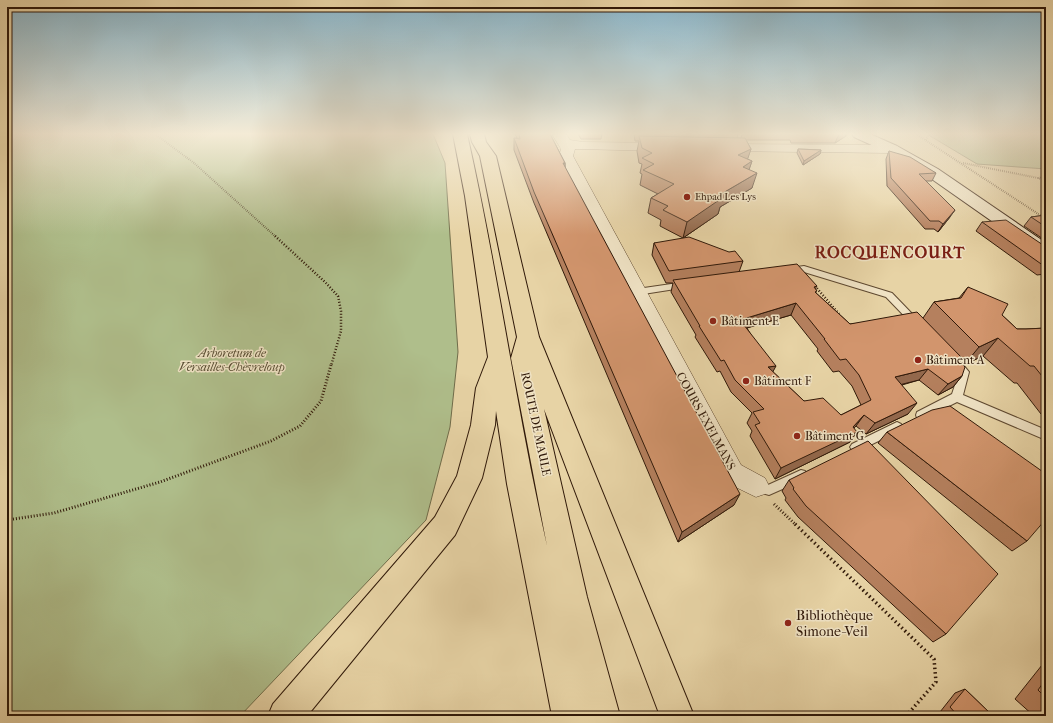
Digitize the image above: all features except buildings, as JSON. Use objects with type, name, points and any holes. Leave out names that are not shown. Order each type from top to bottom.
[{"type":"main road","name":"ROUTE DE MAULE","points":[[467,168],[520,484],[570,716]]},
{"type":"main road","name":"ROUTE DE MAULE","points":[[491,168],[528,338],[522,358],[572,597],[603,716]]},
{"type":"main road","points":[[528,338],[677,716]]},
{"type":"main road","points":[[285,716],[446,526],[469,478],[483,425],[487,388],[499,357]]},
{"type":"street","name":"COURS EXELMANS","points":[[572,168],[732,473],[756,486]]},
{"type":"street","points":[[925,168],[1046,251]]},
{"type":"lane","points":[[777,272],[804,268],[890,295],[922,329]]},
{"type":"lane","points":[[637,292],[692,284]]},
{"type":"lane","points":[[847,452],[957,397],[964,372],[948,356]]},
{"type":"lane","points":[[957,397],[1046,435]]},
{"type":"lane","name":"COURS EXELMANS","points":[[756,486],[769,490],[812,469]]},
{"type":"path","points":[[7,520],[54,513],[160,482],[271,441],[300,426],[321,401],[341,331],[341,311],[338,296],[325,282],[199,168]]},
{"type":"path","points":[[967,168],[1046,219]]},
{"type":"path","points":[[985,168],[1038,178],[1046,181]]},
{"type":"path","points":[[1038,178],[1046,176]]},
{"type":"path","points":[[801,269],[841,317]]},
{"type":"path","points":[[756,486],[934,659],[936,682],[906,716]]},
{"type":"green space","name":"Arboretum de Versailles-Chèvreloup","points":[[7,168],[445,168],[458,352],[450,427],[426,520],[240,716],[7,716]]},
{"type":"green space","points":[[1029,168],[1046,168],[1046,169]]},
{"type":"place","name":"Ehpad Les Lys","points":[[687,197]]},
{"type":"place","name":"Bâtiment E","points":[[713,321]]},
{"type":"place","name":"Bâtiment A","points":[[918,360]]},
{"type":"place","name":"Bâtiment F","points":[[746,381]]},
{"type":"place","name":"Bâtiment G","points":[[797,436]]},
{"type":"place","name":"Bibliothèque Simone-Veil","points":[[788,623]]},
{"type":"district","name":"ROCQUENCOURT","points":[[890,252]]}]
